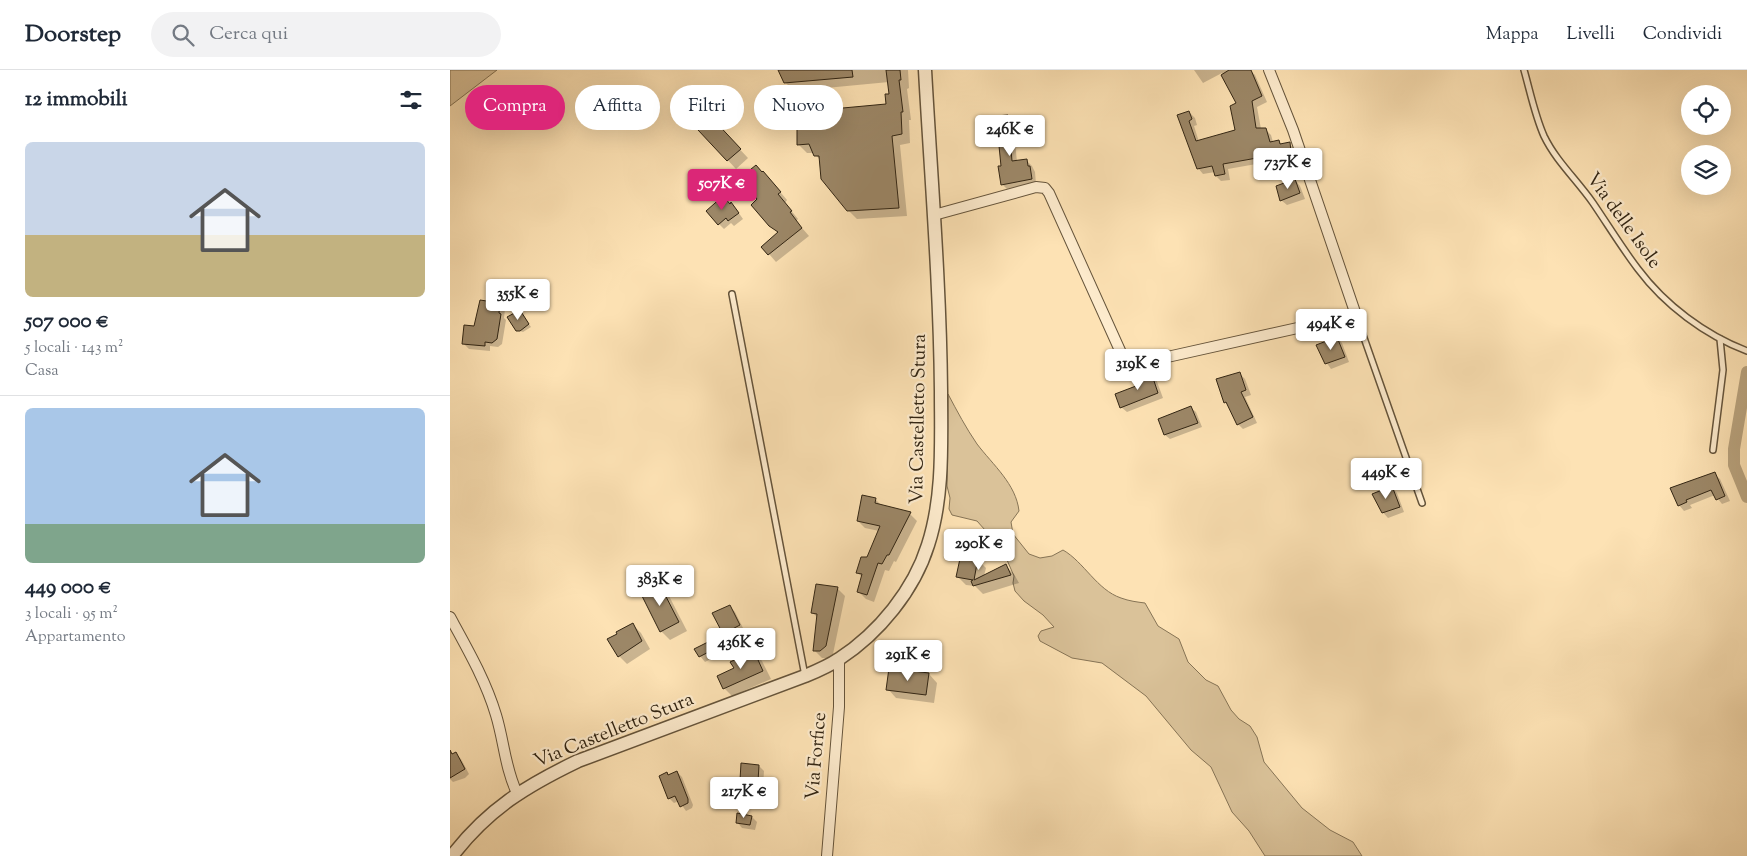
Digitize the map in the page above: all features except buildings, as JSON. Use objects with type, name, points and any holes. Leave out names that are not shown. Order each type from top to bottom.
[{"type":"street","name":"Via Castelletto Stura","points":[[452,856],[473,831],[494,811],[517,793],[549,775],[578,761],[806,676],[839,660],[869,636],[900,599],[917,572],[928,546],[936,517],[941,417],[940,341],[925,70]]},
{"type":"street","points":[[934,215],[1036,187],[1045,188],[1049,193],[1127,366],[1356,315],[1293,130],[1269,70]]},
{"type":"street","points":[[450,617],[476,667],[496,714],[508,768],[517,793]]},
{"type":"street","name":"Via Forfice","points":[[827,856],[839,707],[839,660]]},
{"type":"lane","name":"Via delle Isole","points":[[1524,70],[1542,134],[1554,156],[1578,183],[1656,291],[1681,312],[1720,339],[1745,350]]},
{"type":"lane","points":[[732,294],[806,676]]},
{"type":"lane","points":[[1356,315],[1422,503]]},
{"type":"lane","points":[[1712,450],[1724,370],[1720,339]]},
{"type":"shaded area","points":[[450,70],[497,70],[477,85],[465,85],[465,95],[450,106]]},
{"type":"shaded area","points":[[948,394],[977,444],[1009,483],[1019,511],[1011,522],[1013,534],[1029,554],[1040,558],[1052,556],[1063,550],[1078,561],[1112,594],[1127,600],[1145,603],[1158,626],[1179,639],[1188,662],[1206,680],[1218,686],[1231,710],[1239,719],[1250,726],[1257,737],[1264,762],[1302,808],[1330,830],[1353,842],[1362,856],[1265,856],[1249,831],[1232,812],[1211,767],[1191,750],[1146,696],[1102,663],[1072,658],[1040,641],[1038,636],[1041,631],[1054,627],[1015,591],[1014,576],[1007,560],[977,521],[952,515],[949,509],[950,498],[947,486]]},
{"type":"waterway","points":[[1747,372],[1734,449],[1734,465],[1747,497]]}]
